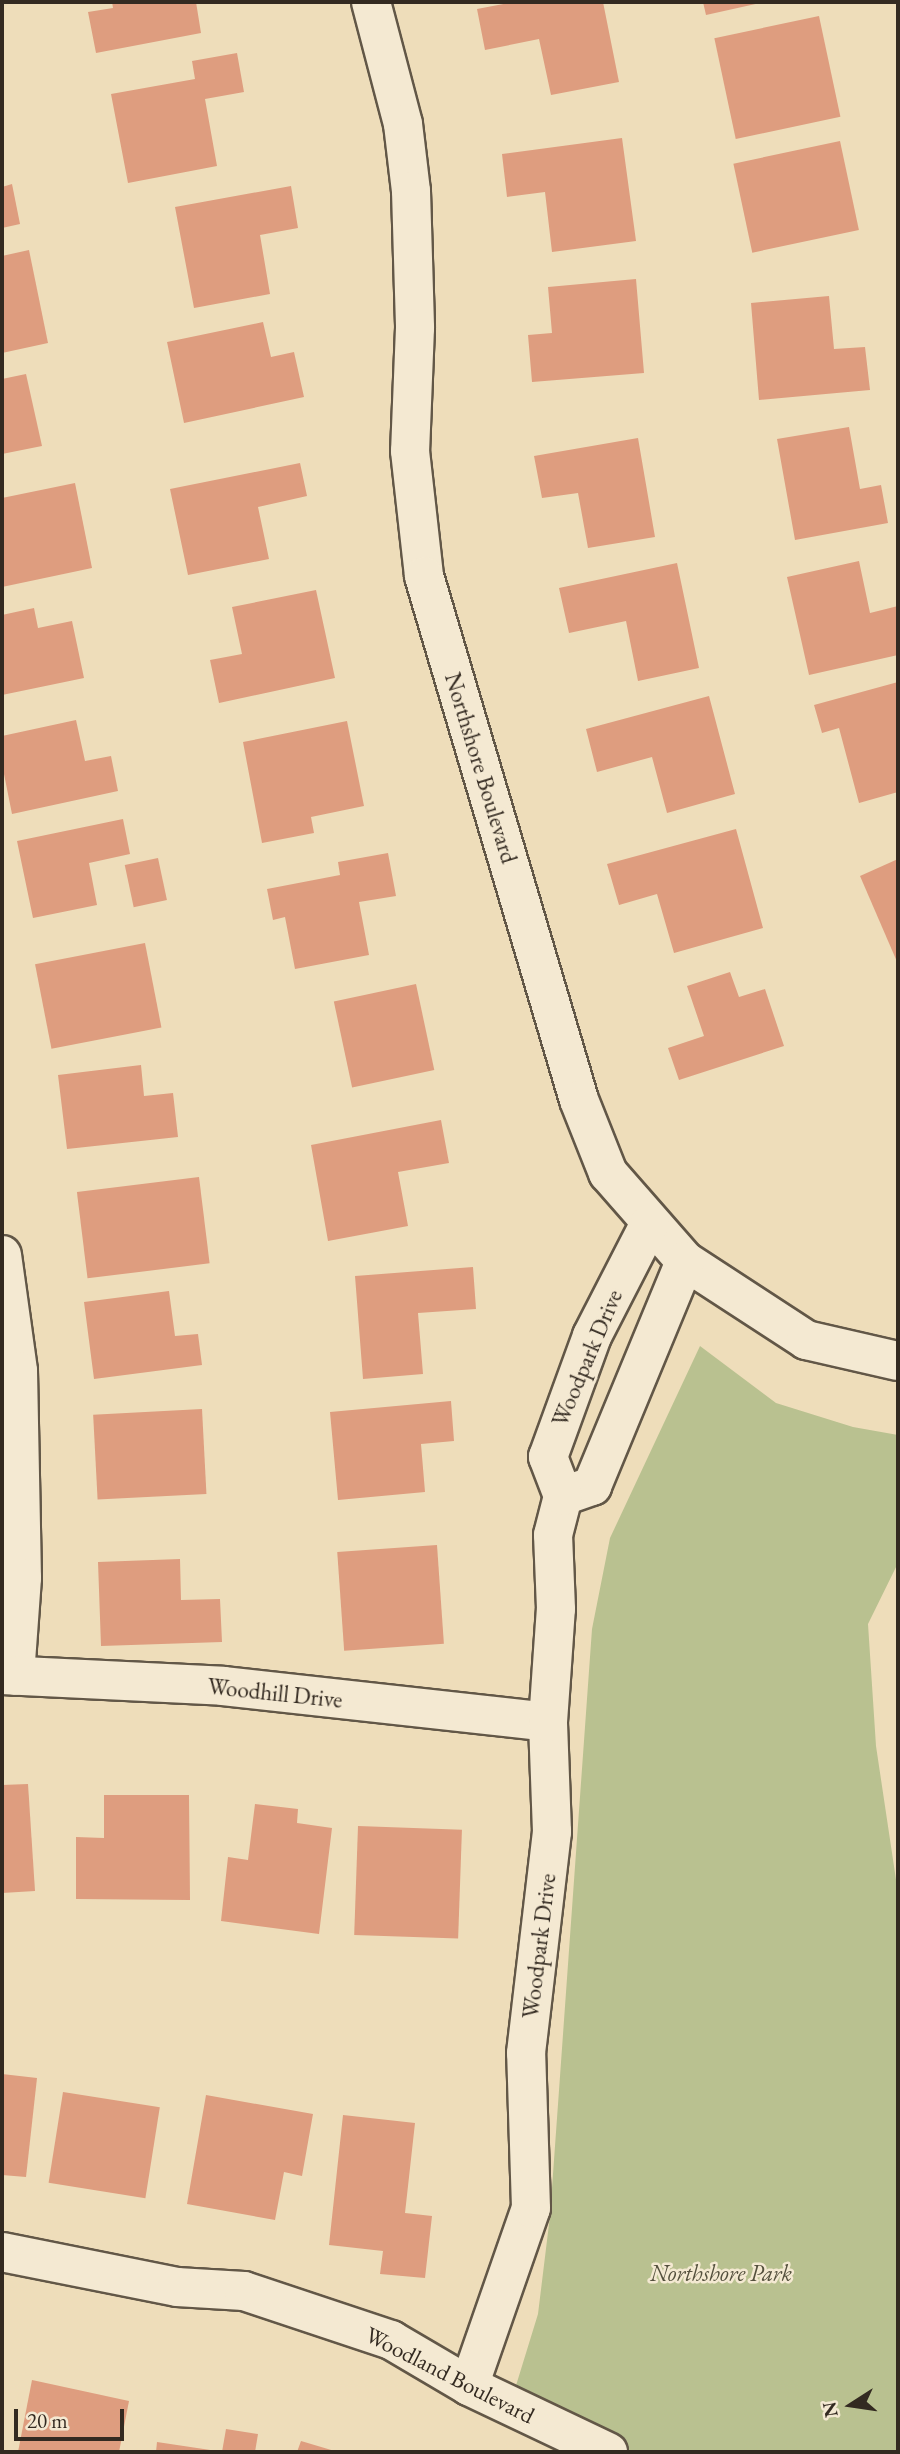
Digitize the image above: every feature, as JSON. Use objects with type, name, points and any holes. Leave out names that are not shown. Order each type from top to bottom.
[{"type":"street","name":"Northshore Boulevard","points":[[371,2],[403,124],[411,191],[415,328],[410,451],[424,576],[579,1100],[608,1173],[685,1261],[806,1340],[898,1361]]},
{"type":"street","name":"Woodpark Drive","points":[[469,2386],[531,2208],[526,2053],[552,1832],[548,1722],[556,1609],[553,1535],[563,1496],[548,1457],[559,1417],[592,1336],[650,1223]]},
{"type":"street","points":[[2,1255],[18,1371],[22,1578],[9,1676]]},
{"type":"street","points":[[563,1496],[592,1486],[685,1261]]},
{"type":"street","name":"Woodhill Drive","points":[[9,1676],[223,1686],[548,1722]]},
{"type":"street","name":"Woodland Boulevard","points":[[2,2252],[177,2287],[244,2291],[391,2340],[469,2386],[608,2452]]},
{"type":"green space","name":"Northshore Park","points":[[700,1346],[776,1403],[853,1427],[898,1435],[898,1563],[868,1624],[876,1746],[898,1893],[898,2452],[633,2452],[514,2392],[538,2314],[550,2216],[592,1629],[610,1538]]},
{"type":"building","points":[[112,2],[196,2],[201,33],[96,53],[88,12],[113,8]]},
{"type":"building","points":[[514,2],[603,2],[619,82],[551,95],[539,39],[485,50],[477,9]]},
{"type":"building","points":[[703,2],[760,2],[760,3],[706,15]]},
{"type":"building","points":[[819,16],[840,117],[736,139],[714,38]]},
{"type":"building","points":[[237,53],[244,92],[205,99],[217,166],[128,183],[111,94],[195,79],[192,61]]},
{"type":"building","points":[[622,138],[636,241],[552,252],[545,192],[507,197],[502,154]]},
{"type":"building","points":[[840,141],[859,230],[752,253],[733,164]]},
{"type":"building","points":[[12,184],[20,224],[2,228],[2,187]]},
{"type":"building","points":[[291,186],[298,228],[260,235],[270,294],[194,308],[175,207]]},
{"type":"building","points":[[29,250],[48,343],[2,353],[2,256]]},
{"type":"building","points":[[636,279],[644,373],[532,382],[528,335],[552,333],[548,287]]},
{"type":"building","points":[[829,296],[834,349],[865,347],[870,390],[759,400],[751,303]]},
{"type":"building","points":[[263,322],[271,357],[294,352],[304,397],[184,423],[167,342]]},
{"type":"building","points":[[26,374],[42,446],[2,454],[2,379]]},
{"type":"building","points":[[849,427],[860,489],[881,485],[888,523],[795,540],[777,439]]},
{"type":"building","points":[[638,438],[655,537],[588,548],[578,493],[542,498],[534,456]]},
{"type":"building","points":[[300,463],[307,496],[258,507],[269,559],[188,575],[170,489]]},
{"type":"building","points":[[75,483],[92,568],[2,587],[2,498]]},
{"type":"building","points":[[859,561],[870,613],[898,606],[898,655],[809,675],[787,577]]},
{"type":"building","points":[[677,563],[699,668],[638,681],[626,621],[569,633],[559,588]]},
{"type":"building","points":[[316,590],[335,678],[219,703],[210,660],[242,654],[232,607]]},
{"type":"building","points":[[34,608],[38,628],[72,621],[84,678],[2,695],[2,615]]},
{"type":"building","points":[[898,682],[898,792],[859,803],[839,728],[822,733],[814,705]]},
{"type":"building","points":[[709,696],[735,794],[667,813],[652,757],[597,772],[586,729]]},
{"type":"building","points":[[76,720],[85,761],[111,756],[118,791],[12,814],[2,764],[2,736]]},
{"type":"building","points":[[347,721],[364,806],[311,817],[314,833],[262,843],[243,742]]},
{"type":"building","points":[[123,819],[130,854],[89,863],[97,905],[33,918],[17,841]]},
{"type":"building","points":[[736,829],[763,928],[674,953],[657,894],[619,905],[607,864]]},
{"type":"building","points":[[388,853],[396,896],[359,902],[369,955],[295,969],[285,917],[273,920],[267,889],[340,875],[338,862]]},
{"type":"building","points":[[158,858],[167,900],[134,907],[125,865]]},
{"type":"building","points":[[898,859],[898,964],[860,876]]},
{"type":"building","points":[[145,943],[161,1027],[51,1049],[35,964]]},
{"type":"building","points":[[730,972],[739,997],[765,989],[784,1046],[679,1080],[668,1048],[704,1036],[687,986]]},
{"type":"building","points":[[416,984],[434,1070],[352,1088],[334,1001]]},
{"type":"building","points":[[141,1065],[144,1096],[173,1093],[178,1137],[67,1149],[58,1075]]},
{"type":"building","points":[[441,1120],[449,1163],[398,1172],[408,1226],[328,1241],[311,1145]]},
{"type":"building","points":[[199,1177],[210,1263],[88,1278],[77,1192]]},
{"type":"building","points":[[473,1267],[476,1309],[418,1313],[423,1374],[363,1379],[355,1276]]},
{"type":"building","points":[[169,1291],[175,1336],[198,1334],[202,1365],[94,1379],[84,1302]]},
{"type":"building","points":[[451,1401],[454,1441],[421,1444],[425,1492],[338,1500],[330,1412]]},
{"type":"building","points":[[202,1409],[206,1494],[98,1500],[93,1415]]},
{"type":"building","points":[[437,1545],[444,1644],[344,1651],[337,1552]]},
{"type":"building","points":[[180,1559],[181,1600],[220,1599],[222,1642],[101,1646],[98,1562]]},
{"type":"building","points":[[28,1784],[35,1891],[2,1893],[2,1785]]},
{"type":"building","points":[[104,1795],[189,1795],[190,1900],[76,1899],[76,1837],[104,1838]]},
{"type":"building","points":[[255,1804],[298,1809],[297,1823],[332,1828],[319,1934],[221,1921],[228,1857],[248,1860]]},
{"type":"building","points":[[358,1826],[462,1830],[458,1939],[354,1935]]},
{"type":"building","points":[[2,2074],[37,2078],[26,2177],[2,2175]]},
{"type":"building","points":[[63,2092],[160,2107],[145,2198],[49,2183]]},
{"type":"building","points":[[206,2095],[313,2114],[302,2176],[284,2172],[275,2220],[187,2204]]},
{"type":"building","points":[[343,2115],[415,2123],[405,2213],[432,2216],[425,2278],[380,2274],[383,2251],[329,2245]]},
{"type":"building","points":[[32,2380],[129,2401],[119,2452],[18,2452]]},
{"type":"building","points":[[226,2429],[258,2434],[255,2452],[222,2452]]},
{"type":"building","points":[[301,2441],[338,2452],[297,2452]]},
{"type":"building","points":[[157,2442],[217,2451],[217,2452],[156,2452]]}]
